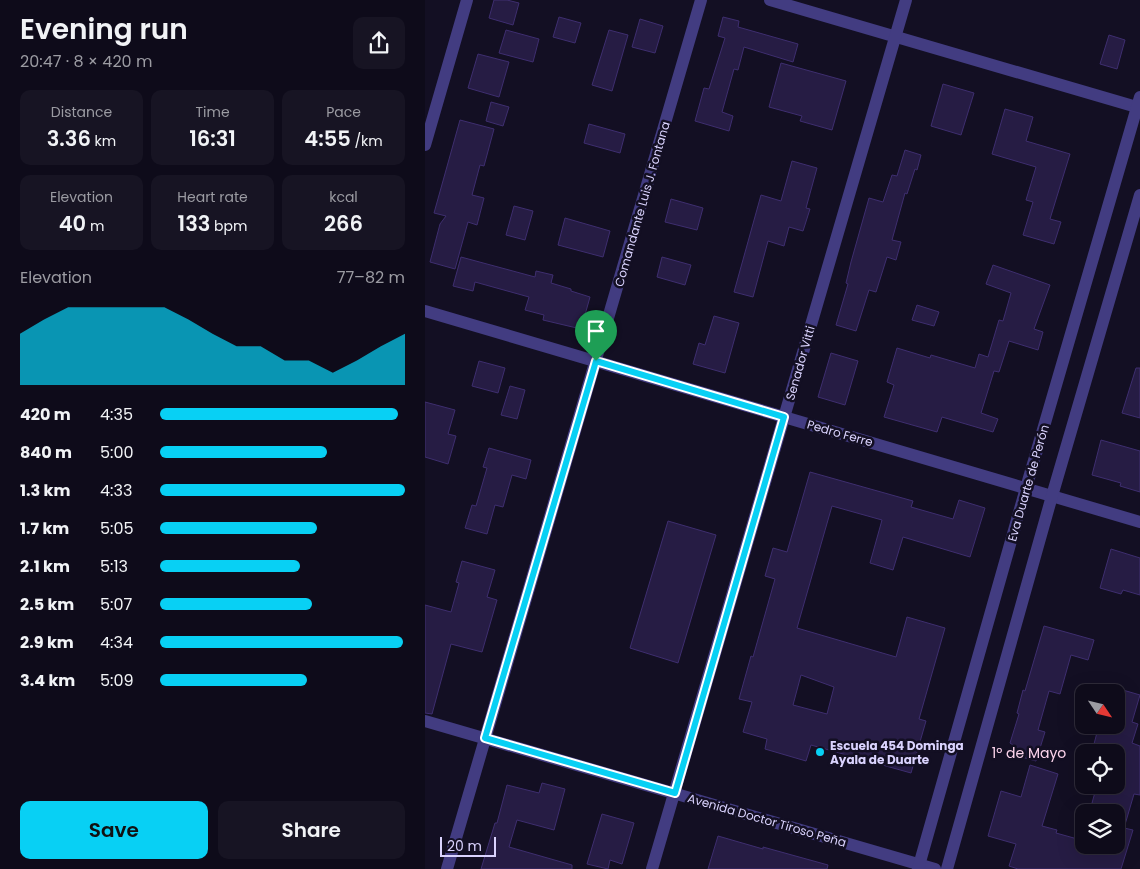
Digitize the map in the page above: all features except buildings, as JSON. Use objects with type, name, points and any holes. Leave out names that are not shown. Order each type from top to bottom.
[{"type":"street","points":[[425,145],[467,0]]},
{"type":"street","name":"Comandante Luis J. Fontana","points":[[447,869],[701,0]]},
{"type":"street","points":[[770,0],[1139,104]]},
{"type":"street","name":"Senador Vitti","points":[[652,869],[906,0]]},
{"type":"street","name":"Eva Duarte de Perón","points":[[919,867],[1026,488],[1139,104]]},
{"type":"street","points":[[947,869],[1052,496],[1140,195]]},
{"type":"street","name":"Pedro Ferre","points":[[425,311],[1140,522]]},
{"type":"street","name":"Avenida Doctor Tiroso Peña","points":[[425,721],[675,793],[919,867],[935,869]]},
{"type":"place","name":"Escuela 454 Dominga Ayala de Duarte","points":[[820,752]]},
{"type":"district","name":"1º de Mayo","points":[[1029,753]]},
{"type":"route","points":[[596,361],[784,417],[675,793],[485,738],[596,361]]}]
